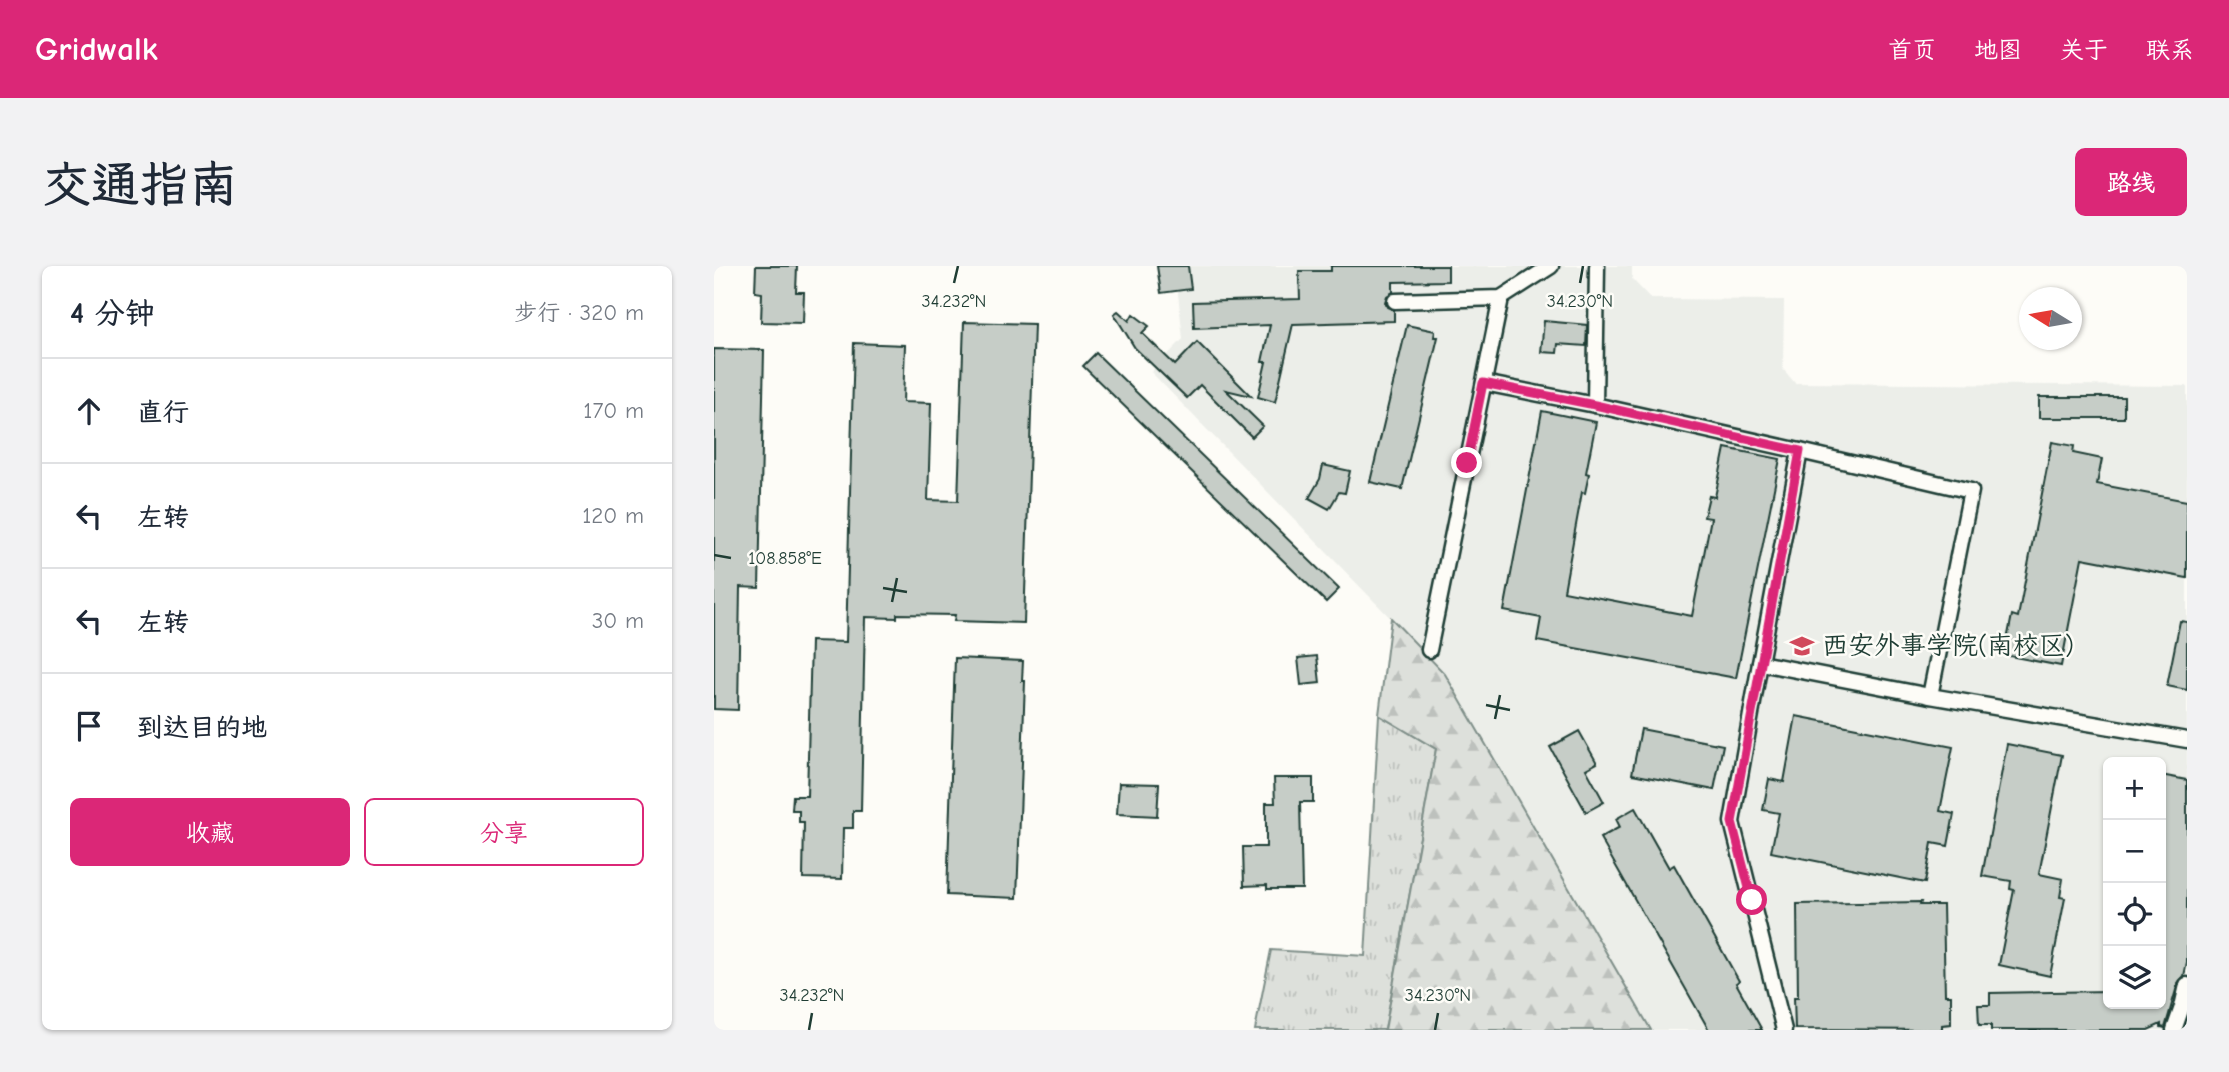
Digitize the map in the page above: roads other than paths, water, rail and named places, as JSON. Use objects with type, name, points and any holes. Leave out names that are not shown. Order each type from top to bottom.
[{"type":"street","points":[[1395,301],[1501,298],[1551,266]]},
{"type":"street","points":[[1595,405],[1597,266]]},
{"type":"street","points":[[1429,650],[1501,298]]},
{"type":"street","points":[[1483,383],[1595,405],[1971,491],[1930,696]]},
{"type":"street","points":[[1784,1030],[1732,822],[1800,451]]},
{"type":"street","points":[[1760,663],[1930,696],[2187,740]]},
{"type":"street","points":[[2174,1030],[2187,985]]},
{"type":"place","name":"西安外事学院(南校区)","points":[[1802,646]]}]
